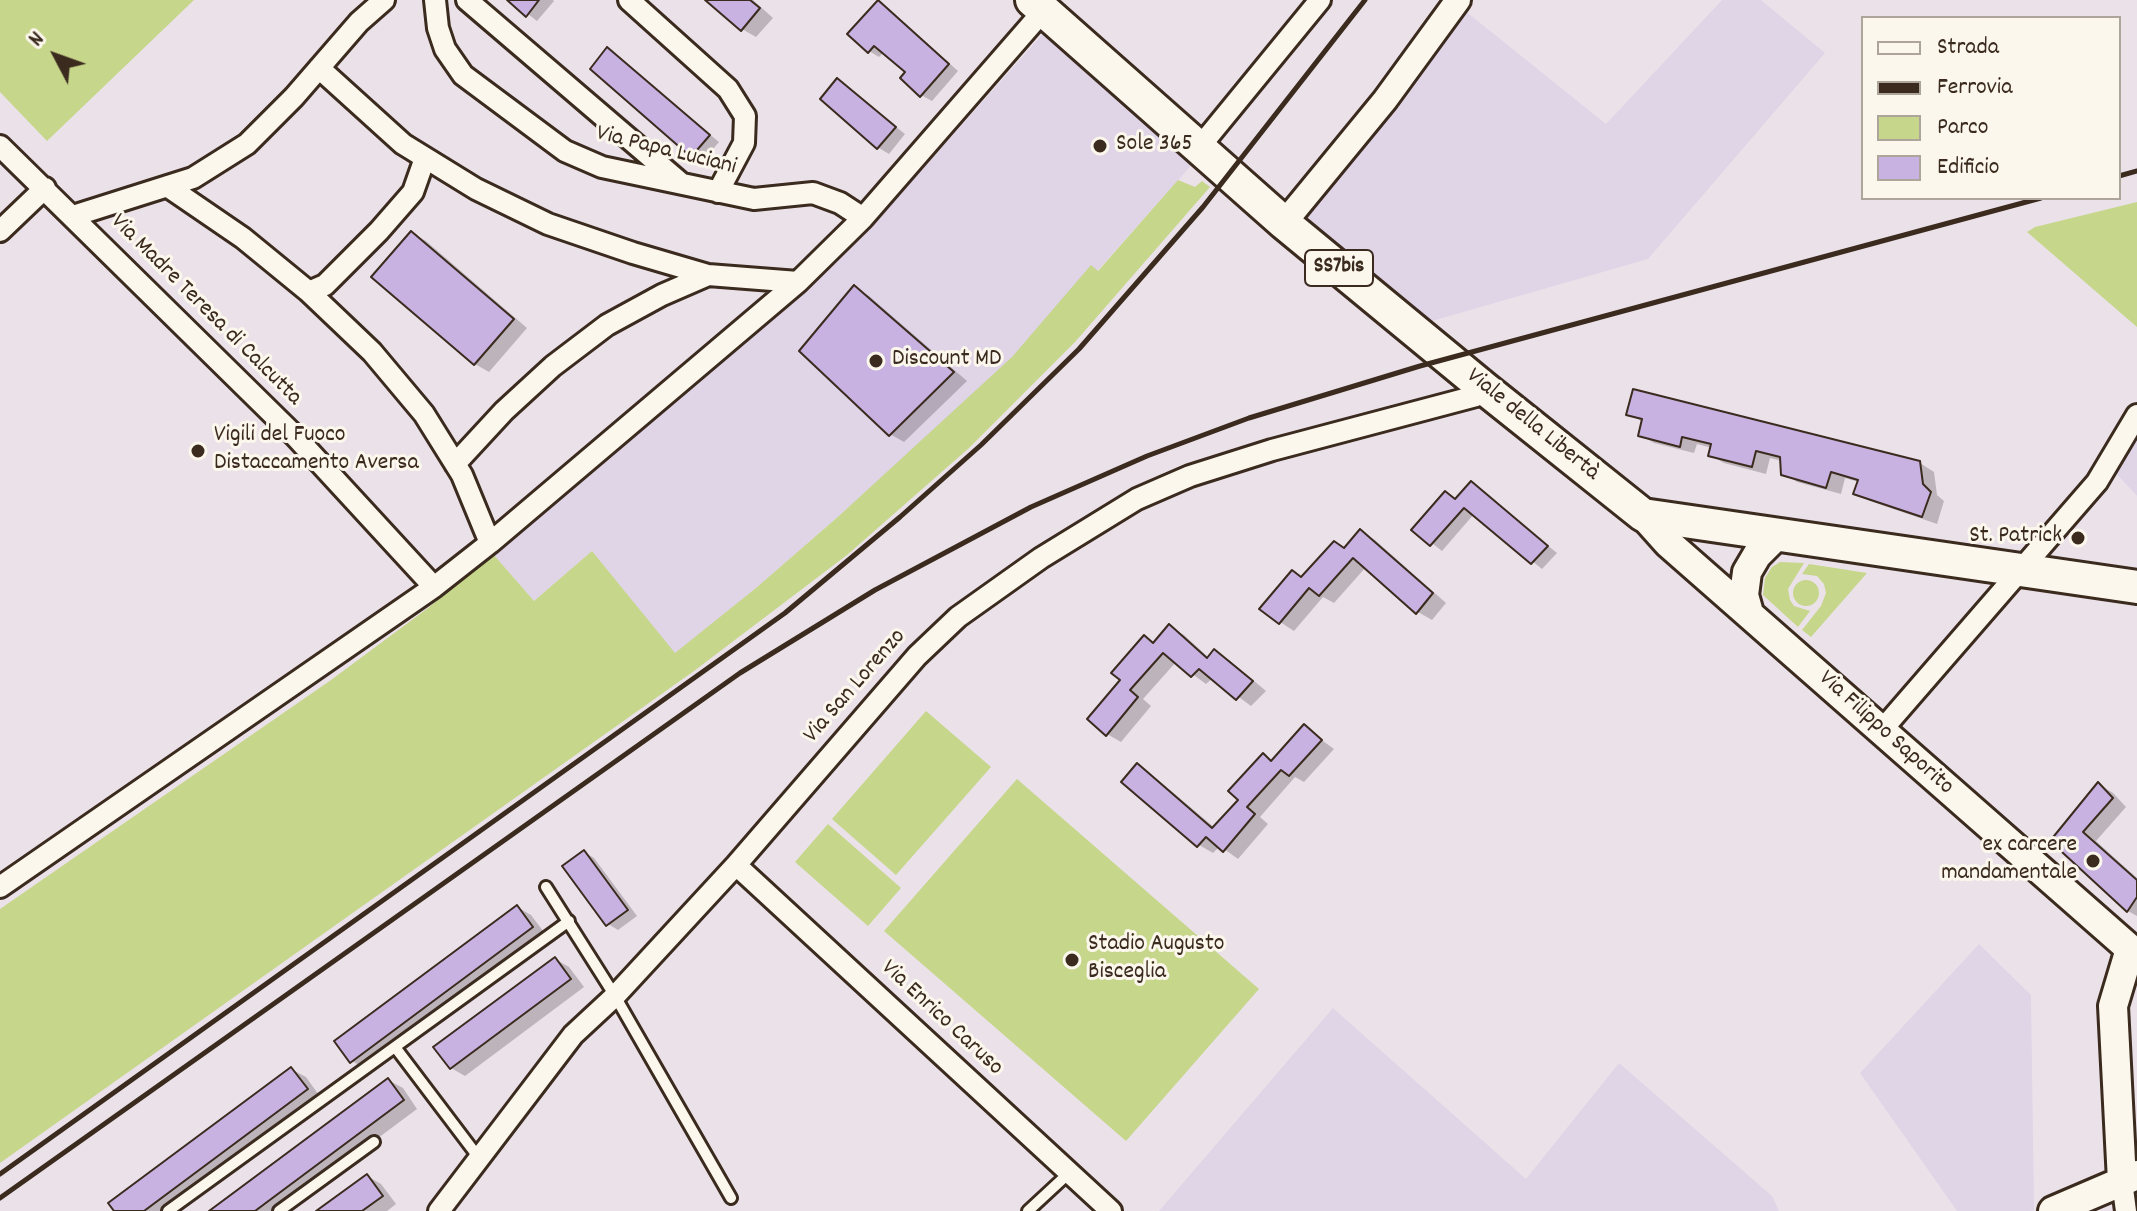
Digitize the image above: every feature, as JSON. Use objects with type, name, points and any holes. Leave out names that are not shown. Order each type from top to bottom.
[{"type":"main road","name":"Viale della Libertà","points":[[1038,5],[1470,389],[1643,515]]},
{"type":"main road","points":[[1643,515],[2137,587]]},
{"type":"main road","name":"Via Filippo Saporito","points":[[1643,515],[1668,543],[2133,952],[2113,1006],[2130,1178]]},
{"type":"main road","points":[[1749,613],[1744,595],[1747,572],[1757,555],[1777,535]]},
{"type":"main road","points":[[2053,1211],[2130,1178]]},
{"type":"street","points":[[73,216],[193,178],[247,144],[359,22],[384,0]]},
{"type":"street","name":"Via Papa Luciani","points":[[435,0],[438,28],[445,49],[463,75],[565,151],[602,167],[754,199],[813,193],[840,203],[863,218]]},
{"type":"street","points":[[467,0],[685,186]]},
{"type":"street","points":[[629,0],[728,89],[745,116],[744,143],[718,192]]},
{"type":"street","points":[[1198,149],[1320,0]]},
{"type":"street","points":[[1284,223],[1385,100],[1458,0]]},
{"type":"street","points":[[0,887],[434,587],[798,282],[863,218],[1038,5]]},
{"type":"street","points":[[319,68],[403,144],[476,189],[548,224],[708,275],[798,282]]},
{"type":"street","name":"Via Madre Teresa di Calcutta","points":[[0,146],[295,436],[434,587]]},
{"type":"street","points":[[309,292],[336,276],[394,214],[413,192],[425,158]]},
{"type":"street","points":[[167,186],[243,238],[309,292],[372,352],[424,414],[455,464],[490,543]]},
{"type":"street","points":[[0,231],[45,188]]},
{"type":"street","points":[[455,464],[504,411],[553,366],[607,325],[662,295],[708,275]]},
{"type":"street","name":"Via San Lorenzo","points":[[439,1211],[573,1035],[615,996],[736,865],[936,636],[987,595],[1137,499],[1190,476],[1470,389]]},
{"type":"street","points":[[1881,731],[2097,482],[2137,415]]},
{"type":"street","name":"Via Enrico Caruso","points":[[736,865],[1111,1211]]},
{"type":"street","points":[[2126,1211],[2130,1178]]},
{"type":"lane","points":[[546,887],[615,996],[731,1198]]},
{"type":"lane","points":[[168,1211],[569,921]]},
{"type":"lane","points":[[395,1047],[479,1158]]},
{"type":"lane","points":[[279,1211],[374,1142]]},
{"type":"lane","points":[[1028,1211],[1069,1173]]},
{"type":"shaded area","points":[[1722,0],[1761,0],[1825,53],[1648,259],[1418,325],[1293,222],[1459,6],[1606,124]]},
{"type":"shaded area","points":[[1049,27],[1197,159],[1097,271],[1014,363],[756,588],[675,654],[592,551],[534,601],[493,554],[865,234]]},
{"type":"shaded area","points":[[2137,428],[2137,496],[2112,469]]},
{"type":"shaded area","points":[[1979,944],[2031,995],[2034,1210],[2031,1211],[1957,1211],[1860,1073]]},
{"type":"shaded area","points":[[1333,1008],[1526,1179],[1619,1063],[1772,1196],[1779,1211],[1159,1211]]},
{"type":"green space","points":[[0,0],[194,0],[47,141],[0,92]]},
{"type":"green space","points":[[1178,180],[1195,187],[1202,181],[1210,187],[1075,342],[969,448],[847,555],[694,671],[0,1163],[0,909],[331,680],[428,608],[493,554],[534,601],[592,551],[675,653],[840,515],[1012,357],[1091,265],[1098,271]]},
{"type":"green space","points":[[2137,202],[2137,327],[2027,232],[2035,227]]},
{"type":"green space","points":[[1780,562],[1804,563],[1788,589],[1794,606],[1810,611],[1798,627],[1763,595],[1765,578],[1772,567]]},
{"type":"green space","points":[[1809,564],[1867,573],[1811,637],[1802,630],[1821,606],[1826,593],[1824,584],[1817,576],[1802,574]]},
{"type":"green space","points":[[1806,580],[1815,584],[1819,593],[1815,602],[1806,606],[1797,602],[1793,593],[1797,584]]},
{"type":"green space","points":[[926,711],[991,767],[896,875],[832,819]]},
{"type":"green space","name":"Stadio Augusto Bisceglia","points":[[1017,779],[1259,989],[1126,1141],[884,931]]},
{"type":"green space","points":[[828,824],[901,888],[868,926],[795,862]]},
{"type":"building","points":[[507,0],[539,0],[526,17]]},
{"type":"building","points":[[705,0],[750,0],[760,8],[741,31]]},
{"type":"building","points":[[878,0],[949,64],[920,97],[900,78],[905,72],[874,46],[868,53],[847,34]]},
{"type":"building","points":[[607,47],[710,135],[691,157],[590,69]]},
{"type":"building","points":[[837,78],[896,127],[877,149],[820,99]]},
{"type":"building","points":[[411,231],[514,319],[474,365],[371,277]]},
{"type":"building","name":"Discount MD","points":[[854,285],[954,372],[889,436],[799,351]]},
{"type":"building","points":[[1633,389],[1920,461],[1923,484],[1931,492],[1922,517],[1853,494],[1858,480],[1831,472],[1826,488],[1781,475],[1780,457],[1756,451],[1752,467],[1708,456],[1711,444],[1682,437],[1680,447],[1638,436],[1642,419],[1626,415]]},
{"type":"building","points":[[1471,481],[1548,546],[1531,564],[1464,508],[1430,546],[1411,530],[1445,491],[1455,499]]},
{"type":"building","points":[[1360,529],[1433,593],[1416,614],[1353,558],[1319,596],[1309,588],[1279,624],[1259,609],[1292,570],[1301,577],[1334,541],[1344,548]]},
{"type":"building","points":[[1169,624],[1207,658],[1214,649],[1253,681],[1236,700],[1199,669],[1191,677],[1163,653],[1130,690],[1138,697],[1106,736],[1087,719],[1120,680],[1111,673],[1144,635],[1153,643]]},
{"type":"building","points":[[1304,724],[1322,740],[1289,776],[1281,770],[1247,807],[1255,814],[1223,852],[1206,837],[1197,847],[1121,782],[1137,763],[1212,828],[1238,800],[1228,791],[1263,753],[1271,761]]},
{"type":"building","name":"ex carcere mandamentale","points":[[2098,782],[2113,798],[2083,832],[2137,880],[2137,897],[2127,912],[2050,841]]},
{"type":"building","points":[[584,850],[628,910],[606,926],[562,866]]},
{"type":"building","points":[[517,905],[533,927],[350,1063],[334,1041]]},
{"type":"building","points":[[555,957],[571,979],[450,1069],[433,1047]]},
{"type":"building","points":[[291,1067],[308,1089],[144,1211],[114,1211],[108,1203]]},
{"type":"building","points":[[388,1078],[404,1100],[255,1211],[209,1211]]},
{"type":"building","points":[[367,1174],[383,1196],[362,1211],[316,1211]]},
{"type":"railway","points":[[0,1174],[785,613],[900,517],[981,445],[1079,349],[1203,207],[1365,0]]},
{"type":"railway","points":[[2121,175],[2137,171]]},
{"type":"railway","points":[[0,1198],[740,673],[875,590],[1031,507],[1147,456],[1249,418],[1420,366],[2034,200]]},
{"type":"place","name":"Sole 365","points":[[1100,146]]},
{"type":"place","name":"Discount MD","points":[[876,361]]},
{"type":"place","name":"Vigili del Fuoco Distaccamento Aversa","points":[[198,451]]},
{"type":"place","name":"St. Patrick","points":[[2078,538]]},
{"type":"place","name":"ex carcere mandamentale","points":[[2093,861]]},
{"type":"place","name":"Stadio Augusto Bisceglia","points":[[1072,960]]}]
